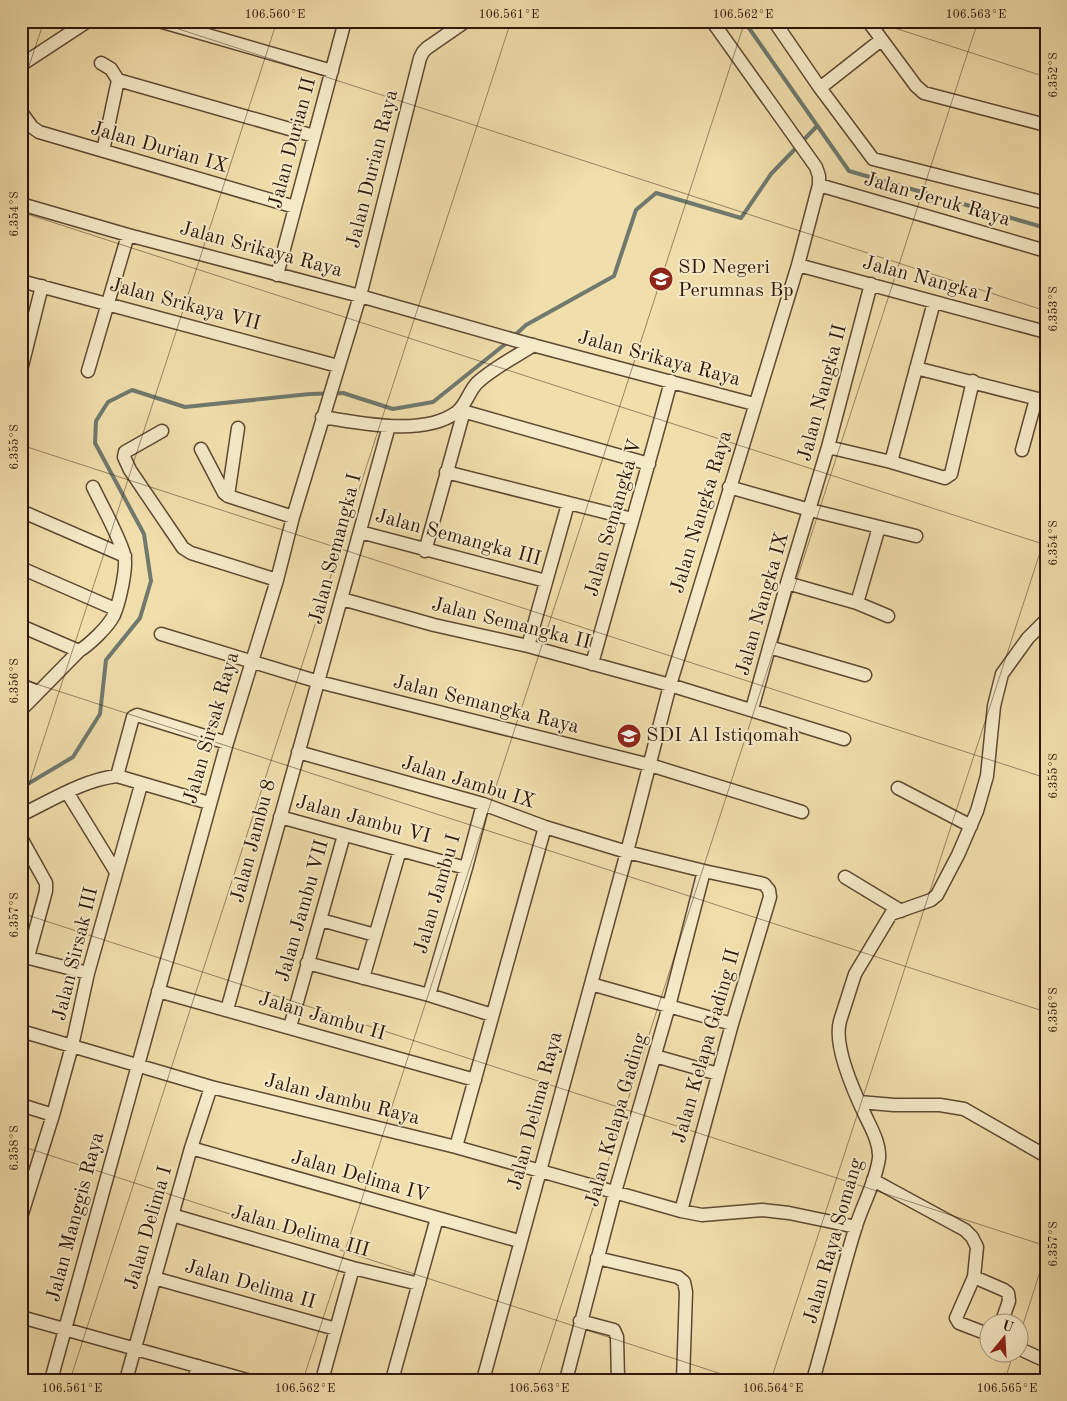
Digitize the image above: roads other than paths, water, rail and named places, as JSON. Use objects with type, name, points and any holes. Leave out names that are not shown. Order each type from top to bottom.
[{"type":"street","points":[[21,64],[88,21]]},
{"type":"street","points":[[159,21],[332,71]]},
{"type":"street","name":"Jalan Durian II","points":[[277,274],[345,21]]},
{"type":"street","name":"Jalan Durian Raya","points":[[327,402],[360,296],[422,52],[466,21]]},
{"type":"street","points":[[712,21],[816,167],[819,185]]},
{"type":"street","points":[[774,21],[820,88],[873,159],[1046,203]]},
{"type":"street","points":[[868,21],[916,86],[924,93],[1046,125]]},
{"type":"street","points":[[820,88],[881,40]]},
{"type":"street","points":[[101,63],[111,69],[118,80],[314,136]]},
{"type":"street","points":[[103,151],[118,80]]},
{"type":"street","name":"Jalan Durian IX","points":[[21,112],[32,127],[39,132],[295,207]]},
{"type":"street","name":"Jalan Jeruk Raya","points":[[819,185],[1046,251]]},
{"type":"street","name":"Jalan Nangka Raya","points":[[627,852],[670,685],[754,404],[798,265],[819,185]]},
{"type":"street","name":"Jalan Srikaya Raya","points":[[21,204],[128,235],[360,296],[529,344],[754,404]]},
{"type":"street","points":[[88,371],[128,235]]},
{"type":"street","name":"Jalan Nangka I","points":[[798,265],[1046,332]]},
{"type":"street","name":"Jalan Srikaya VII","points":[[21,281],[107,302],[337,370]]},
{"type":"street","name":"Jalan Nangka II","points":[[810,510],[870,284]]},
{"type":"street","points":[[21,370],[42,286]]},
{"type":"street","points":[[891,462],[934,302]]},
{"type":"street","points":[[426,551],[462,411],[474,387],[485,376],[529,344]]},
{"type":"street","points":[[916,368],[973,381],[1041,400],[1022,450]]},
{"type":"street","name":"Jalan Semangka V","points":[[592,664],[649,464],[670,381]]},
{"type":"street","points":[[828,447],[891,462],[945,478],[951,474],[973,381]]},
{"type":"street","name":"Jalan Sirsak Raya","points":[[137,1065],[226,743],[277,580],[327,402]]},
{"type":"street","points":[[322,417],[389,426],[434,422],[462,411],[649,464]]},
{"type":"street","name":"Jalan Semangka I","points":[[319,682],[389,426]]},
{"type":"street","points":[[228,496],[238,428]]},
{"type":"street","points":[[162,431],[130,448],[125,452],[124,457],[130,470],[178,542],[191,553],[277,580]]},
{"type":"street","points":[[201,449],[224,493],[228,496],[293,518]]},
{"type":"street","points":[[446,472],[632,519]]},
{"type":"street","points":[[21,710],[79,651],[100,633],[114,615],[125,572],[125,556],[93,487]]},
{"type":"street","points":[[729,488],[916,536]]},
{"type":"street","points":[[528,646],[568,504]]},
{"type":"street","name":"Jalan Nangka IX","points":[[752,709],[787,583],[810,510]]},
{"type":"street","points":[[21,511],[125,556]]},
{"type":"street","points":[[857,603],[879,527]]},
{"type":"street","name":"Jalan Semangka III","points":[[360,532],[426,551],[546,581]]},
{"type":"street","points":[[21,568],[115,609]]},
{"type":"street","points":[[787,583],[857,603],[888,616]]},
{"type":"street","name":"Jalan Semangka II","points":[[342,599],[434,625],[528,646],[670,685],[844,738]]},
{"type":"street","name":"Jalan Raya Somang","points":[[813,1380],[856,1227],[879,1157],[876,1139],[846,1069],[838,1028],[855,974],[891,914],[931,900],[937,894],[972,826],[987,776],[994,706],[1000,679],[1008,664],[1028,638],[1046,620]]},
{"type":"street","points":[[21,626],[79,651]]},
{"type":"street","name":"Jalan Semangka Raya","points":[[161,634],[319,682],[650,764],[802,812]]},
{"type":"street","points":[[769,647],[865,674]]},
{"type":"street","name":"Jalan Jambu 8","points":[[227,1010],[319,682]]},
{"type":"street","points":[[21,685],[38,692]]},
{"type":"street","points":[[117,776],[133,716],[137,715],[226,743]]},
{"type":"street","name":"Jalan Jambu IX","points":[[298,752],[483,804],[627,852],[764,884],[769,890]]},
{"type":"street","points":[[21,816],[67,792],[101,778],[117,776],[210,803]]},
{"type":"street","name":"Jalan Sirsak III","points":[[21,1217],[53,1115],[72,1046],[88,973],[141,784]]},
{"type":"street","points":[[898,788],[972,826]]},
{"type":"street","name":"Jalan Sirsak III","points":[[67,792],[116,872]]},
{"type":"street","name":"Jalan Jambu I","points":[[429,995],[483,804]]},
{"type":"street","name":"Jalan Jambu VI","points":[[280,817],[466,868]]},
{"type":"street","points":[[456,1147],[545,826]]},
{"type":"street","name":"Jalan Jambu VII","points":[[290,1027],[344,835]]},
{"type":"street","points":[[21,838],[46,883],[46,891],[24,956],[88,973]]},
{"type":"street","points":[[363,978],[400,850]]},
{"type":"street","name":"Jalan Delima Raya","points":[[483,1380],[519,1241],[627,852]]},
{"type":"street","name":"Jalan Kelapa Gading","points":[[566,1380],[597,1258],[669,1006],[704,871]]},
{"type":"street","points":[[845,877],[901,911]]},
{"type":"street","name":"Jalan Kelapa Gading II","points":[[680,1211],[732,1024],[770,897],[769,890]]},
{"type":"street","points":[[321,920],[375,935]]},
{"type":"street","points":[[307,963],[429,995],[492,1015]]},
{"type":"street","points":[[590,984],[732,1024]]},
{"type":"street","name":"Jalan Jambu II","points":[[158,991],[475,1080]]},
{"type":"street","name":"Jalan Jambu Raya","points":[[21,1031],[211,1087],[456,1147],[680,1211],[702,1215],[762,1210],[789,1213],[856,1227]]},
{"type":"street","points":[[655,1056],[718,1074]]},
{"type":"street","name":"Jalan Manggis Raya","points":[[51,1380],[137,1065]]},
{"type":"street","name":"Jalan Delima I","points":[[126,1380],[191,1148],[211,1087]]},
{"type":"street","points":[[859,1102],[894,1105],[940,1105],[964,1109],[1046,1156]]},
{"type":"street","points":[[21,1105],[53,1115]]},
{"type":"street","name":"Jalan Delima IV","points":[[191,1148],[519,1241]]},
{"type":"street","points":[[872,1180],[964,1230],[972,1237],[977,1247],[974,1278],[956,1318],[959,1322],[980,1331]]},
{"type":"street","name":"Jalan Delima III","points":[[172,1215],[353,1268],[419,1284]]},
{"type":"street","points":[[392,1380],[437,1218]]},
{"type":"street","points":[[597,1258],[678,1278],[684,1282],[686,1292],[683,1380]]},
{"type":"street","points":[[322,1380],[353,1268]]},
{"type":"street","name":"Jalan Delima II","points":[[154,1278],[336,1329]]},
{"type":"street","points":[[974,1278],[1008,1293],[1008,1302],[1004,1314]]},
{"type":"street","points":[[21,1317],[247,1380]]},
{"type":"street","points":[[580,1321],[614,1330],[617,1337],[618,1380]]},
{"type":"street","points":[[1030,1354],[1046,1361]]},
{"type":"street","points":[[194,1380],[198,1366]]},
{"type":"waterway","points":[[744,21],[849,171],[1046,228]]},
{"type":"waterway","points":[[514,336],[526,325],[614,276],[636,210],[656,193],[741,218],[771,174],[817,126]]},
{"type":"waterway","points":[[21,788],[73,757],[100,714],[106,660],[140,618],[151,581],[144,534],[95,443],[96,421],[108,402],[132,390],[185,407],[310,394],[343,393],[393,409],[433,402],[509,341]]},
{"type":"place","name":"SD Negeri Perumnas Bp","points":[[661,279]]},
{"type":"place","name":"SDI Al Istiqomah","points":[[629,736]]}]
